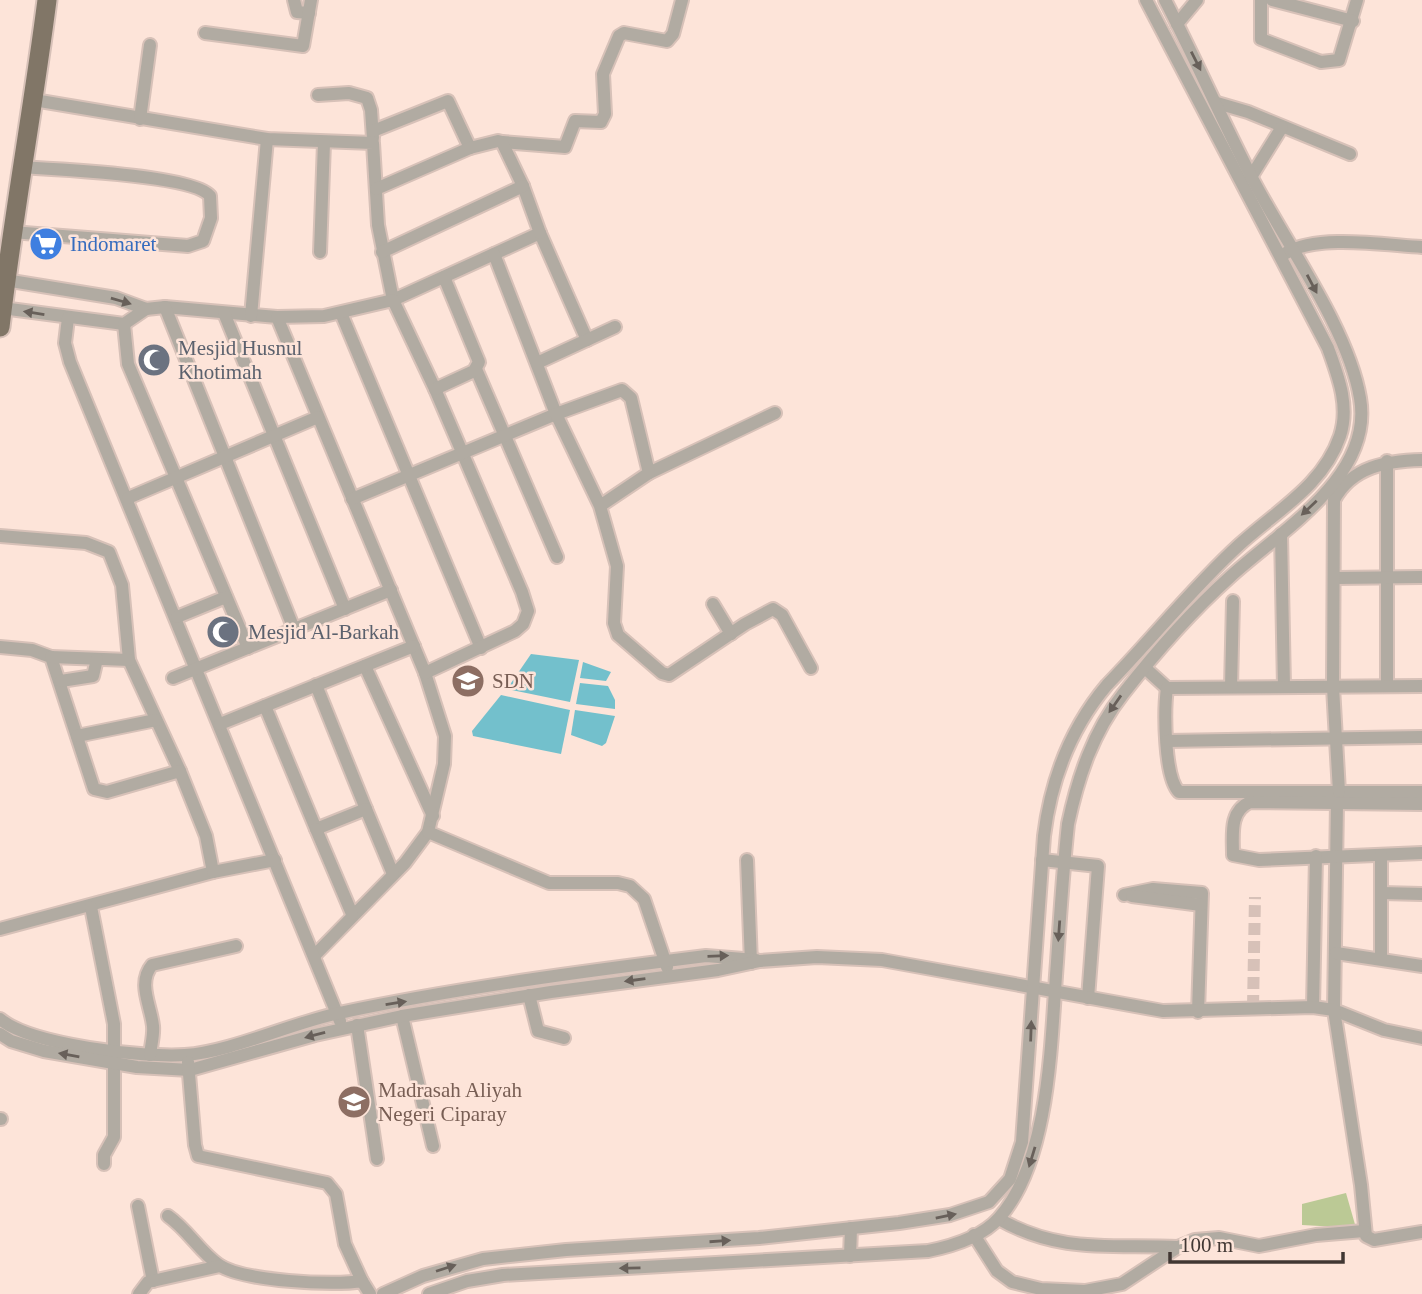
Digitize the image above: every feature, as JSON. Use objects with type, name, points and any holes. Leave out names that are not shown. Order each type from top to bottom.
[{"type":"main road","points":[[1,317],[47,0]]},
{"type":"street","points":[[294,0],[297,12],[310,7]]},
{"type":"street","points":[[376,189],[470,148],[493,141],[565,147],[576,120],[601,122],[605,114],[603,74],[619,36],[624,33],[667,41],[673,34],[682,0]]},
{"type":"street","points":[[429,1294],[467,1281],[503,1274],[679,1255],[928,1220],[968,1211],[989,1202],[1006,1186],[1016,1167],[1022,1142],[1044,988],[1053,862],[1095,738],[1123,694],[1145,668],[1229,577],[1281,534],[1347,466],[1360,439],[1360,398],[1353,370],[1146,0]]},
{"type":"street","points":[[383,1294],[454,1265],[566,1251],[679,1255],[850,1255],[928,1251],[974,1235],[999,1219],[1019,1189],[1037,1141],[1053,862],[1054,786],[1063,758],[1088,708],[1240,544],[1307,488],[1327,463],[1341,435],[1343,396],[1332,358],[1217,103],[1165,0]]},
{"type":"street","points":[[1177,24],[1197,0]]},
{"type":"street","points":[[1261,0],[1261,40],[1321,62],[1339,60],[1353,21],[1357,0]]},
{"type":"street","points":[[1272,0],[1353,21]]},
{"type":"street","points":[[205,33],[303,46],[310,7]]},
{"type":"street","points":[[140,119],[150,45]]},
{"type":"street","points":[[318,95],[349,93],[367,98],[373,137],[382,252],[393,300],[435,388],[528,611],[519,628],[425,673]]},
{"type":"street","points":[[34,100],[267,139],[324,144],[373,137],[448,101],[470,148]]},
{"type":"street","points":[[1217,103],[1350,154]]},
{"type":"street","points":[[1251,177],[1282,127]]},
{"type":"street","points":[[251,316],[267,139]]},
{"type":"street","points":[[502,142],[587,340]]},
{"type":"street","points":[[320,253],[324,144]]},
{"type":"street","points":[[12,232],[188,246],[203,241],[211,218],[211,196],[195,185],[135,176],[21,167]]},
{"type":"street","points":[[382,252],[523,186]]},
{"type":"street","points":[[5,280],[116,299],[146,309],[165,307],[278,317],[341,313],[393,300],[540,233]]},
{"type":"street","points":[[1286,252],[1330,243],[1422,247]]},
{"type":"street","points":[[494,254],[556,414],[600,506],[615,553],[618,580],[614,623],[623,641],[643,653],[667,675],[683,668],[764,612],[777,610],[789,626],[811,667]]},
{"type":"street","points":[[435,388],[476,369],[480,362],[444,276]]},
{"type":"street","points":[[165,307],[223,458],[294,629]]},
{"type":"street","points":[[1,317],[68,318],[124,324],[146,309]]},
{"type":"street","points":[[224,313],[345,609]]},
{"type":"street","points":[[341,313],[481,648]]},
{"type":"street","points":[[278,317],[425,673],[445,736],[444,764],[429,832],[393,874],[314,956]]},
{"type":"street","points":[[68,318],[65,344],[71,362],[198,668],[342,1028]]},
{"type":"street","points":[[124,324],[128,363],[248,648]]},
{"type":"street","points":[[537,363],[615,327]]},
{"type":"street","points":[[476,369],[557,557]]},
{"type":"street","points":[[352,499],[609,392],[626,392],[633,403],[649,473]]},
{"type":"street","points":[[600,506],[649,473],[775,413]]},
{"type":"street","points":[[128,498],[318,417]]},
{"type":"street","points":[[1422,460],[1387,461],[1348,481],[1334,500],[1336,578],[1333,687],[1338,797],[1334,1010],[1361,1185],[1364,1231],[1367,1238],[1374,1240],[1422,1232]]},
{"type":"street","points":[[1387,461],[1387,686]]},
{"type":"street","points":[[1281,534],[1284,687]]},
{"type":"street","points":[[0,536],[86,543],[109,552],[122,585],[129,660],[180,771],[206,836],[213,872]]},
{"type":"street","points":[[1336,578],[1422,577]]},
{"type":"street","points":[[173,678],[391,590]]},
{"type":"street","points":[[177,617],[226,597]]},
{"type":"street","points":[[1231,687],[1233,601]]},
{"type":"street","points":[[713,604],[731,634]]},
{"type":"street","points":[[220,724],[414,646]]},
{"type":"street","points":[[0,647],[33,650],[51,657],[129,660]]},
{"type":"street","points":[[51,657],[61,681],[87,776],[97,791],[111,791],[180,771]]},
{"type":"street","points":[[61,681],[93,676],[97,659]]},
{"type":"street","points":[[365,666],[433,816]]},
{"type":"street","points":[[1145,668],[1167,688],[1422,686]]},
{"type":"street","points":[[316,685],[393,874]]},
{"type":"street","points":[[1167,688],[1167,741],[1174,786],[1181,792],[1338,797],[1422,804]]},
{"type":"street","points":[[265,706],[352,914]]},
{"type":"street","points":[[77,736],[156,720]]},
{"type":"street","points":[[1167,741],[1335,741],[1422,737]]},
{"type":"street","points":[[1422,792],[1256,801],[1241,806],[1236,814],[1233,855],[1259,860],[1422,853]]},
{"type":"street","points":[[316,829],[366,809]]},
{"type":"street","points":[[429,832],[549,883],[618,883],[630,886],[644,899],[670,976]]},
{"type":"street","points":[[1381,855],[1381,959]]},
{"type":"street","points":[[1313,1007],[1316,856]]},
{"type":"street","points":[[0,929],[91,907],[213,872],[275,860]]},
{"type":"street","points":[[747,860],[754,960]]},
{"type":"street","points":[[1053,862],[1098,866],[1088,998]]},
{"type":"street","points":[[1198,1012],[1202,893],[1153,889],[1125,895],[1201,905]]},
{"type":"street","points":[[1382,893],[1422,894]]},
{"type":"street","points":[[91,907],[111,1003],[114,1057],[114,1137],[104,1155],[104,1164]]},
{"type":"street","points":[[150,1055],[153,1027],[145,980],[152,965],[236,946]]},
{"type":"street","points":[[1336,953],[1422,966]]},
{"type":"street","points":[[0,1034],[11,1041],[44,1051],[114,1057],[190,1070],[342,1028],[529,995],[665,961],[720,955],[754,960],[847,957],[1044,988],[1163,1011],[1313,1007],[1334,1010],[1384,1030],[1422,1038]]},
{"type":"street","points":[[0,1019],[33,1036],[114,1057],[187,1055],[338,1013],[583,981],[718,971],[754,960]]},
{"type":"street","points":[[1315,981],[1335,967]]},
{"type":"street","points":[[529,995],[538,1031],[565,1038]]},
{"type":"street","points":[[402,1016],[433,1146]]},
{"type":"street","points":[[357,1025],[377,1158]]},
{"type":"street","points":[[187,1055],[194,1146],[198,1156],[327,1183],[337,1200],[345,1244],[370,1294]]},
{"type":"street","points":[[138,1206],[153,1280]]},
{"type":"street","points":[[169,1216],[219,1266],[249,1275],[320,1283],[362,1281]]},
{"type":"street","points":[[999,1219],[1039,1238],[1066,1245],[1178,1247],[1208,1238],[1259,1246],[1316,1235],[1364,1231]]},
{"type":"street","points":[[850,1255],[851,1229]]},
{"type":"street","points":[[816,1235],[816,1255]]},
{"type":"street","points":[[974,1235],[991,1264],[1005,1278],[1026,1286],[1060,1291],[1085,1291],[1122,1284],[1139,1276],[1178,1247]]},
{"type":"street","points":[[566,1251],[568,1269]]},
{"type":"street","points":[[499,1258],[503,1274]]},
{"type":"street","points":[[139,1294],[153,1280],[219,1266]]},
{"type":"green space","points":[[1346,1193],[1356,1228],[1302,1225],[1302,1204]]},
{"type":"water","points":[[531,654],[579,660],[570,702],[507,689]]},
{"type":"water","points":[[583,662],[611,672],[606,681],[580,678]]},
{"type":"water","points":[[580,683],[608,686],[615,700],[615,709],[576,704]]},
{"type":"water","points":[[501,695],[570,710],[561,754],[473,736],[472,731]]},
{"type":"water","points":[[575,710],[615,716],[606,743],[602,746],[571,735]]},
{"type":"tunnel","points":[[1253,1007],[1255,897]]},
{"type":"place","name":"Indomaret","points":[[46,244]]},
{"type":"place","name":"Mesjid Husnul Khotimah","points":[[154,360]]},
{"type":"place","name":"Mesjid Al-Barkah","points":[[223,632]]},
{"type":"place","name":"SDN","points":[[468,681]]},
{"type":"place","name":"Madrasah Aliyah Negeri Ciparay","points":[[354,1102]]}]
